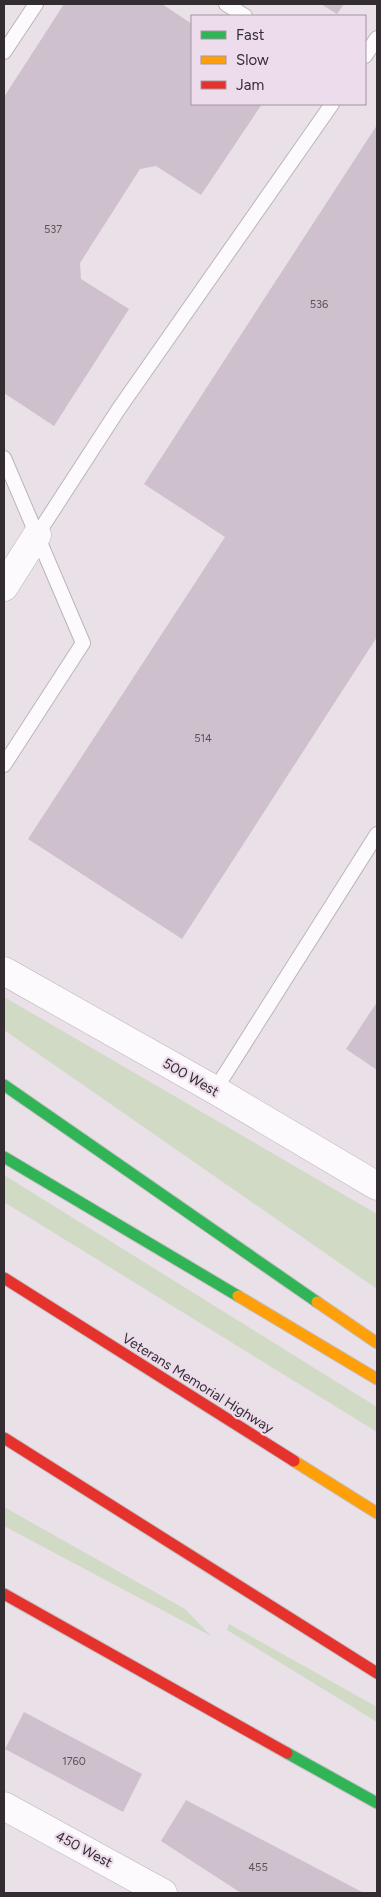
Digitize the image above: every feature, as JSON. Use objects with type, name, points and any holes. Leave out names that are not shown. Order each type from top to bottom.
[{"type":"highway","points":[[4,1086],[377,1343]]},
{"type":"highway","points":[[4,1157],[377,1379]]},
{"type":"highway","name":"Veterans Memorial Highway","points":[[4,1278],[377,1513]]},
{"type":"highway","points":[[4,1438],[377,1673]]},
{"type":"highway","points":[[4,1594],[377,1802]]},
{"type":"street","points":[[9,572],[37,535]]},
{"type":"street","name":"500 West","points":[[4,971],[215,1090],[377,1186]]},
{"type":"street","name":"450 West","points":[[4,1806],[163,1893]]},
{"type":"lane","points":[[4,52],[36,4]]},
{"type":"lane","points":[[226,4],[243,15]]},
{"type":"lane","points":[[366,54],[377,38]]},
{"type":"lane","points":[[37,535],[118,410],[331,105]]},
{"type":"lane","points":[[4,458],[83,643],[4,765]]},
{"type":"lane","points":[[215,1090],[377,834]]},
{"type":"green space","points":[[4,997],[377,1214],[377,1289],[4,1030]]},
{"type":"green space","points":[[4,1175],[377,1407],[377,1432],[4,1202]]},
{"type":"green space","points":[[4,1507],[185,1609],[211,1636],[4,1526]]},
{"type":"green space","points":[[229,1624],[377,1707],[377,1722],[227,1630]]},
{"type":"building","points":[[64,4],[162,4],[191,23],[191,105],[261,105],[201,195],[156,166],[140,169],[80,263],[81,279],[129,309],[54,426],[4,393],[4,97]]},
{"type":"building","points":[[321,4],[344,4],[337,14]]},
{"type":"building","points":[[377,125],[377,637],[182,939],[28,839],[225,537],[144,484]]},
{"type":"building","points":[[377,1002],[377,1070],[346,1049]]},
{"type":"building","points":[[24,1712],[142,1774],[123,1812],[5,1749]]},
{"type":"building","points":[[186,1800],[364,1893],[241,1893],[161,1841]]},
{"type":"traffic: fast","points":[[4,1085],[317,1302]]},
{"type":"traffic: fast","points":[[4,1157],[238,1296]]},
{"type":"traffic: fast","points":[[287,1753],[377,1803]]},
{"type":"traffic: slow","points":[[238,1296],[377,1379]]},
{"type":"traffic: slow","points":[[317,1302],[377,1343]]},
{"type":"traffic: slow","points":[[294,1461],[377,1513]]},
{"type":"traffic: jam","points":[[4,1278],[294,1461]]},
{"type":"traffic: jam","points":[[4,1438],[377,1673]]},
{"type":"traffic: jam","points":[[4,1594],[287,1753]]}]
